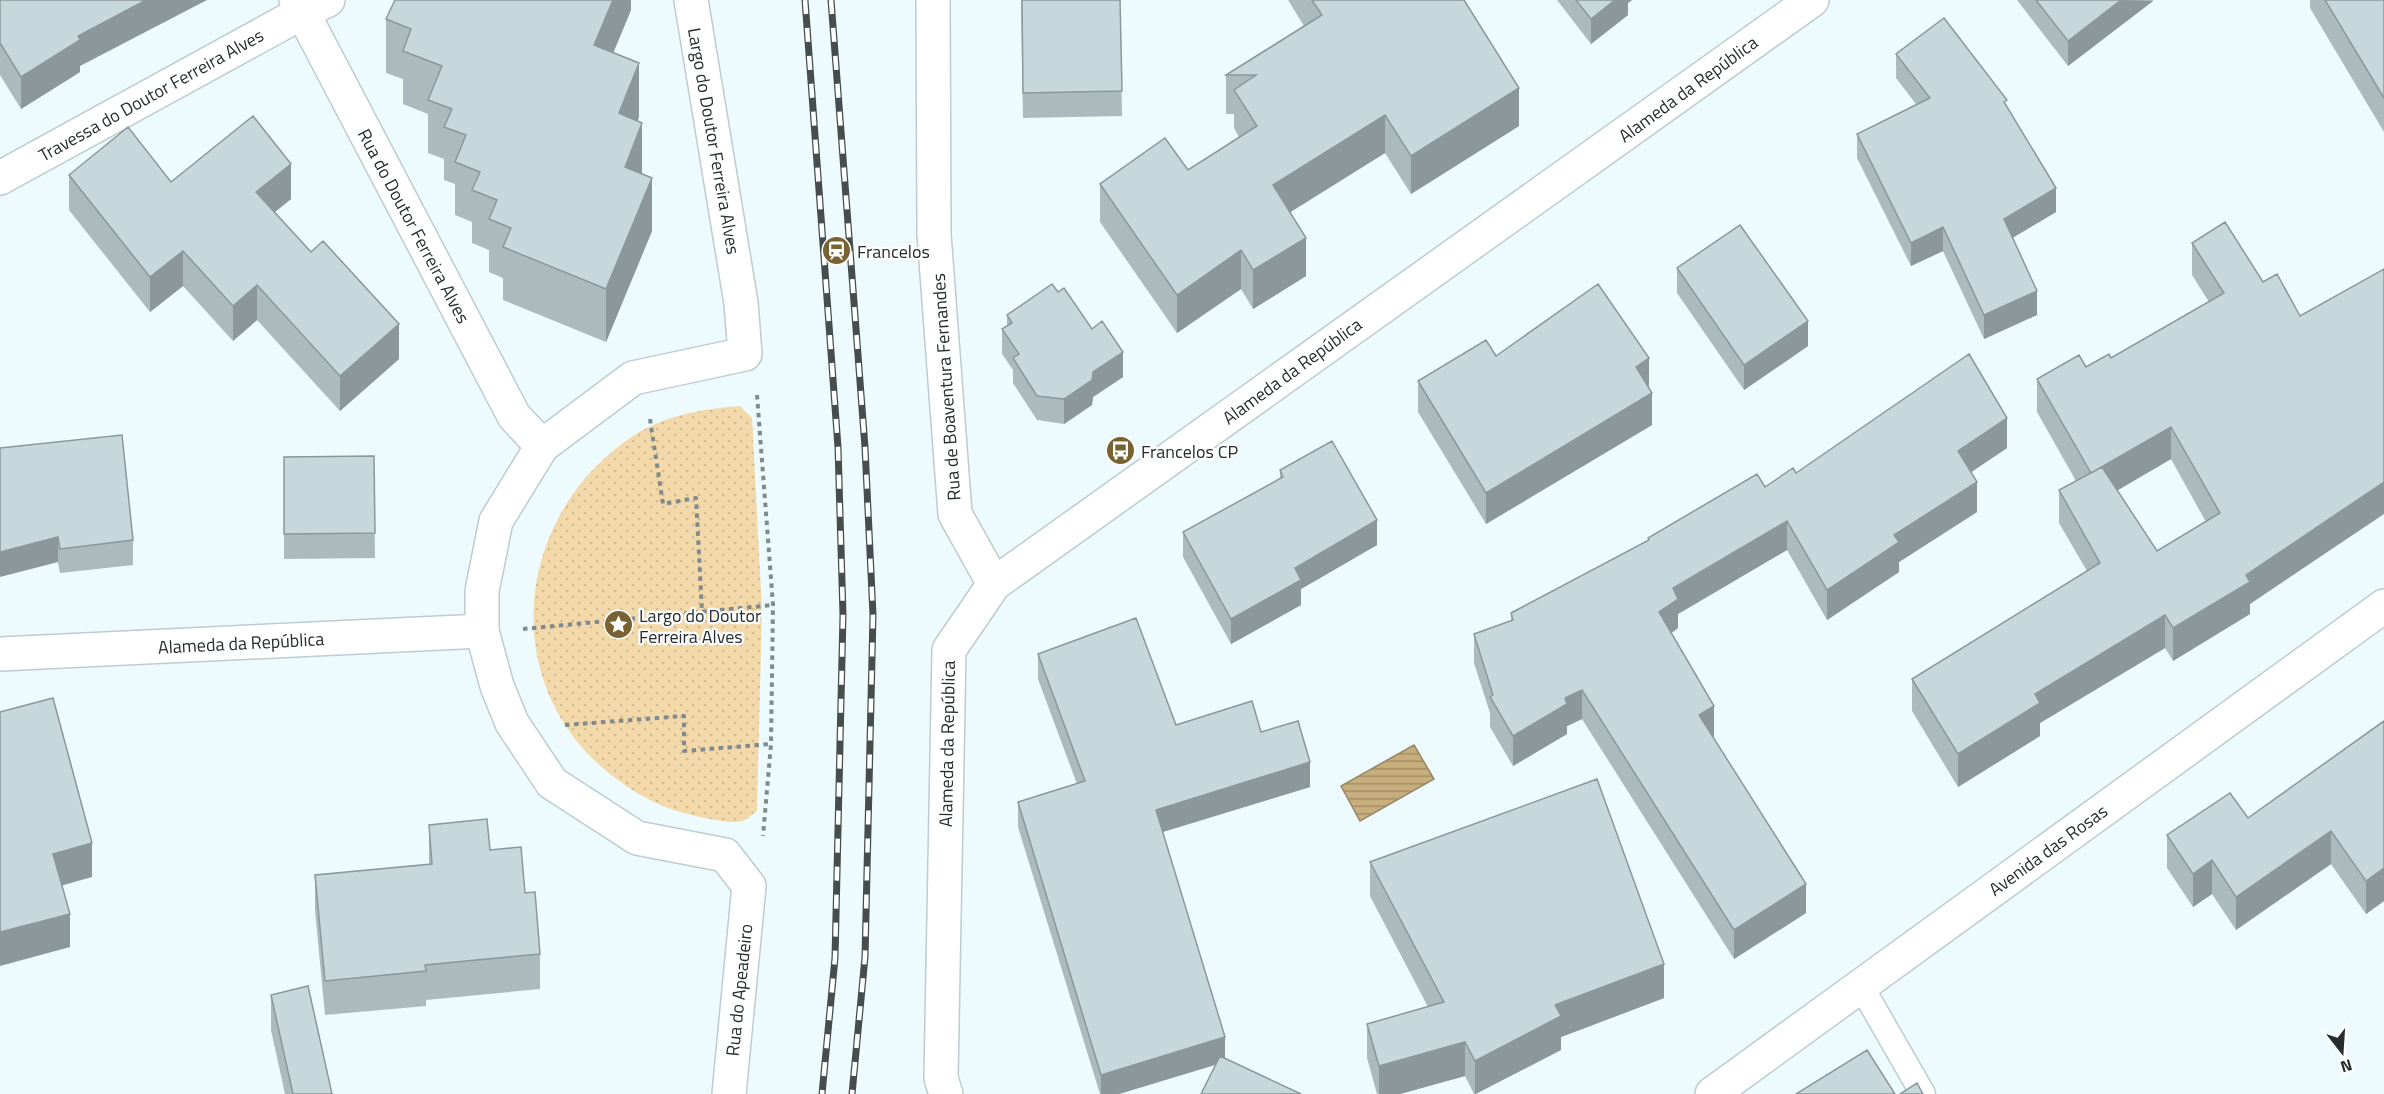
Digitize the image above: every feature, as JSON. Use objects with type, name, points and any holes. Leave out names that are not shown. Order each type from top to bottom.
[{"type":"street","name":"Largo do Doutor Ferreira Alves","points":[[691,0],[741,303],[745,354],[633,378],[542,446],[496,521],[482,591],[482,631],[497,686],[512,723],[552,783],[637,838],[726,855],[749,886]]},
{"type":"street","name":"Rua de Boaventura Fernandes","points":[[933,0],[934,234],[956,514],[994,584]]},
{"type":"street","name":"Alameda da República","points":[[946,1094],[941,1078],[949,650],[994,584],[1812,0]]},
{"type":"street","name":"Rua do Doutor Ferreira Alves","points":[[309,4],[514,416],[542,446]]},
{"type":"street","name":"Travessa do Doutor Ferreira Alves","points":[[0,178],[309,4]]},
{"type":"street","name":"Avenida das Rosas","points":[[1712,1094],[2384,606]]},
{"type":"street","name":"Alameda da República","points":[[0,654],[482,631]]},
{"type":"street","name":"Rua do Apeadeiro","points":[[729,1094],[749,886]]},
{"type":"lane","points":[[1861,986],[1923,1094]]},
{"type":"path","points":[[749,886],[764,832],[771,744],[773,605],[756,395]]},
{"type":"path","points":[[650,416],[663,504],[696,498],[702,611]]},
{"type":"path","points":[[482,631],[773,605]]},
{"type":"path","points":[[554,726],[684,716],[684,751],[771,744]]},
{"type":"shaded area","points":[[740,406],[752,418],[762,610],[757,811],[744,820],[730,822],[689,814],[647,799],[615,778],[595,761],[564,723],[544,680],[534,636],[535,590],[546,546],[566,504],[595,467],[633,436],[658,423],[698,411]]},
{"type":"shaded area","points":[[1414,745],[1434,779],[1360,821],[1341,786]]},
{"type":"building","points":[[0,0],[146,0],[78,36],[80,40],[21,77],[0,43]]},
{"type":"building","points":[[395,0],[613,0],[594,45],[639,63],[619,113],[642,123],[625,167],[652,178],[606,289],[503,247],[511,228],[489,219],[497,200],[472,190],[480,172],[455,162],[466,135],[444,127],[452,109],[428,100],[442,66],[403,51],[411,29],[386,19]]},
{"type":"building","points":[[1022,0],[1120,0],[1122,91],[1023,93]]},
{"type":"building","points":[[1312,0],[1464,0],[1519,88],[1411,156],[1385,115],[1273,185],[1306,238],[1253,270],[1241,250],[1177,295],[1100,184],[1165,138],[1188,170],[1257,126],[1234,90],[1256,75],[1226,75],[1322,15]]},
{"type":"building","points":[[1576,0],[1615,0],[1591,19]]},
{"type":"building","points":[[2036,0],[2121,0],[2068,41]]},
{"type":"building","points":[[2325,0],[2384,0],[2384,98]]},
{"type":"building","points":[[1944,18],[2007,100],[2004,102],[2056,188],[2004,219],[2037,291],[1984,315],[1943,227],[1911,243],[1857,134],[1930,98],[1896,54]]},
{"type":"building","points":[[253,116],[291,164],[256,192],[311,252],[323,241],[399,324],[340,376],[257,285],[233,306],[183,251],[150,277],[69,175],[128,127],[171,182]]},
{"type":"building","points":[[2225,222],[2263,282],[2277,274],[2300,316],[2384,269],[2384,482],[2246,575],[2250,582],[2173,628],[2165,615],[2035,694],[2040,703],[1958,754],[1912,679],[2100,563],[2059,490],[2091,473],[2037,379],[2079,355],[2086,367],[2109,354],[2111,358],[2224,293],[2192,243]],"holes":[[[2171,427],[2220,513],[2157,551],[2102,467],[2094,471]]]},
{"type":"building","points":[[1740,225],[1808,321],[1744,365],[1677,268]]},
{"type":"building","points":[[1052,284],[1058,292],[1064,288],[1092,329],[1102,321],[1123,352],[1093,372],[1092,380],[1064,399],[1037,396],[1013,358],[1019,354],[1002,329],[1012,323],[1007,315]]},
{"type":"building","points":[[1598,284],[1649,358],[1636,367],[1652,393],[1486,493],[1418,381],[1486,340],[1496,356]]},
{"type":"building","points":[[1969,354],[2007,418],[1958,451],[1977,482],[1894,535],[1899,542],[1827,590],[1787,521],[1673,588],[1678,599],[1659,612],[1714,706],[1699,715],[1806,884],[1734,930],[1582,690],[1565,698],[1567,704],[1513,736],[1490,697],[1493,695],[1474,634],[1513,620],[1511,613],[1649,540],[1648,538],[1757,474],[1765,487],[1793,468],[1796,473]]},
{"type":"building","points":[[122,435],[133,540],[60,549],[58,537],[0,552],[0,448]]},
{"type":"building","points":[[1332,441],[1377,520],[1295,568],[1301,580],[1231,619],[1183,532],[1283,477],[1280,470]]},
{"type":"building","points":[[374,456],[375,533],[284,534],[284,457]]},
{"type":"building","points":[[1136,618],[1176,725],[1252,701],[1261,732],[1298,721],[1310,762],[1156,810],[1225,1037],[1101,1075],[1018,802],[1085,781],[1038,654]]},
{"type":"building","points":[[53,698],[92,843],[53,854],[70,914],[0,932],[0,712]]},
{"type":"building","points":[[2384,721],[2384,868],[2366,881],[2331,831],[2236,897],[2212,860],[2193,874],[2167,835],[2230,793],[2248,818]]},
{"type":"building","points":[[1597,779],[1664,964],[1555,1005],[1561,1016],[1475,1061],[1465,1042],[1379,1066],[1367,1024],[1444,1002],[1370,862]]},
{"type":"building","points":[[487,819],[490,850],[521,847],[525,893],[535,892],[540,954],[425,965],[426,971],[325,981],[315,875],[432,864],[429,825]]},
{"type":"building","points":[[308,986],[332,1094],[293,1094],[271,995]]},
{"type":"building","points":[[1867,1050],[1895,1094],[1796,1094]]},
{"type":"building","points":[[1220,1056],[1301,1094],[1201,1094]]},
{"type":"building","points":[[1917,1083],[1923,1094],[1900,1094]]},
{"type":"railway","points":[[805,0],[838,447],[843,615],[835,958],[822,1094]]},
{"type":"railway","points":[[831,0],[865,447],[873,615],[865,957],[852,1094]]},
{"type":"place","name":"Francelos","points":[[836,251]]},
{"type":"place","name":"Francelos CP","points":[[1120,451]]},
{"type":"place","name":"Largo do Doutor Ferreira Alves","points":[[618,625]]}]
